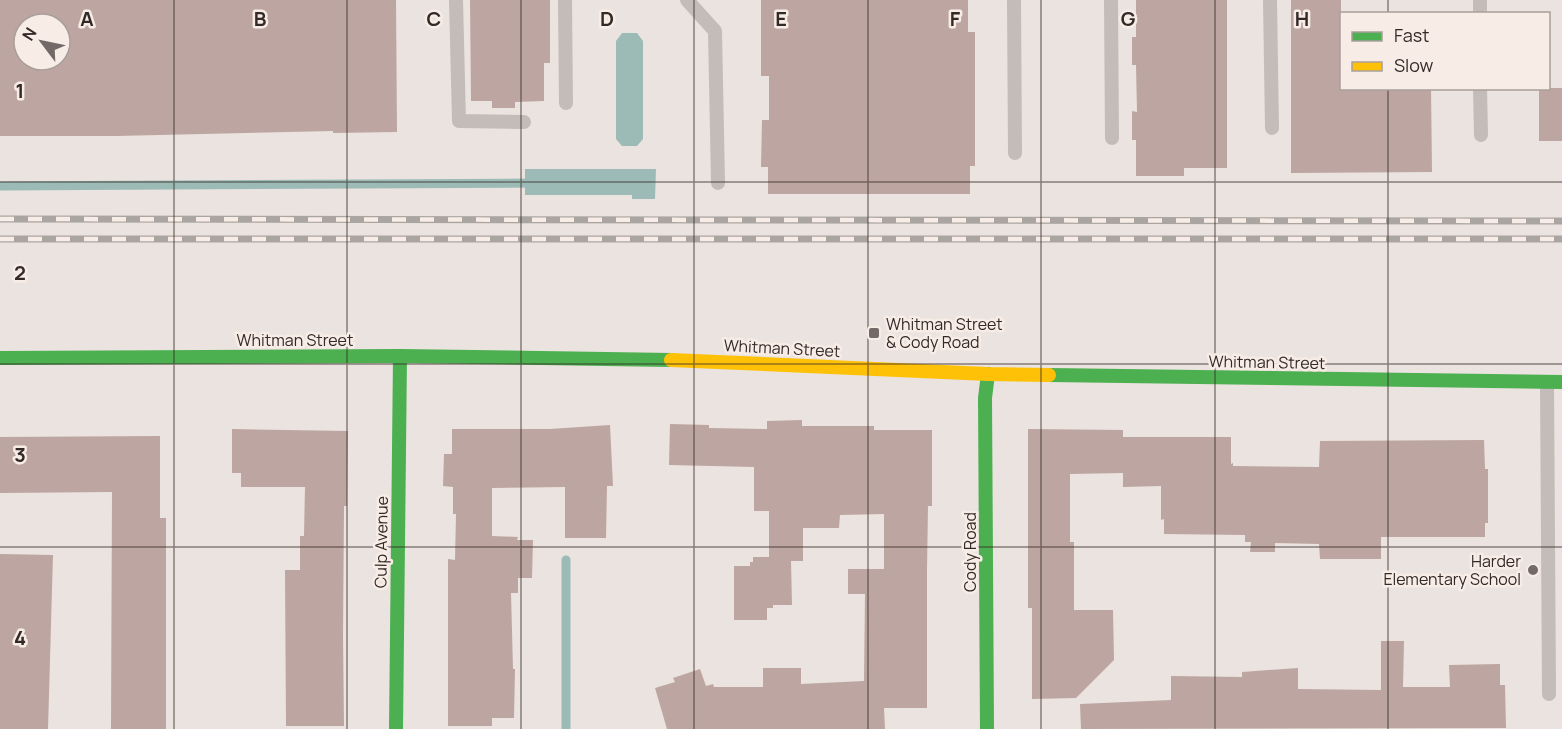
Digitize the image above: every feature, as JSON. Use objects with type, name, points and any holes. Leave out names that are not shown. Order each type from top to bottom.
[{"type":"street","name":"Whitman Street","points":[[0,358],[400,356],[695,360],[988,374],[1562,382]]},
{"type":"street","name":"Culp Avenue","points":[[396,729],[400,356]]},
{"type":"street","name":"Cody Road","points":[[987,729],[985,398],[988,374]]},
{"type":"lane","points":[[456,0],[459,121],[524,122]]},
{"type":"lane","points":[[565,0],[566,103]]},
{"type":"lane","points":[[687,0],[715,31],[718,183]]},
{"type":"lane","points":[[1014,0],[1015,153]]},
{"type":"lane","points":[[1111,0],[1112,138]]},
{"type":"lane","points":[[1270,0],[1272,129]]},
{"type":"lane","points":[[1480,90],[1481,135]]},
{"type":"lane","points":[[1547,382],[1549,694]]},
{"type":"water","points":[[622,33],[637,33],[643,41],[643,139],[637,146],[622,146],[616,139],[616,41]]},
{"type":"water","points":[[525,169],[656,169],[655,199],[632,199],[632,195],[525,195]]},
{"type":"building","points":[[0,0],[396,0],[397,132],[333,133],[333,131],[0,136]]},
{"type":"building","points":[[470,0],[550,0],[550,63],[544,63],[544,101],[515,102],[515,108],[492,108],[492,101],[471,101]]},
{"type":"building","points":[[761,0],[968,0],[968,32],[975,32],[975,166],[970,166],[970,194],[768,194],[768,167],[761,167],[762,120],[769,120],[769,76],[761,76]]},
{"type":"building","points":[[1136,0],[1227,0],[1227,168],[1184,168],[1184,176],[1136,176],[1136,140],[1132,140],[1132,111],[1137,112],[1136,65],[1132,65],[1132,37],[1136,37]]},
{"type":"building","points":[[1291,0],[1341,0],[1340,90],[1431,90],[1432,172],[1291,173]]},
{"type":"building","points":[[1562,88],[1562,141],[1539,141],[1539,90]]},
{"type":"building","points":[[802,420],[802,426],[874,426],[874,430],[932,430],[932,506],[928,506],[927,708],[884,708],[885,729],[667,729],[655,688],[675,682],[673,678],[700,669],[706,686],[713,684],[714,687],[763,687],[763,668],[801,668],[801,684],[864,681],[865,594],[848,594],[848,569],[884,569],[884,514],[840,515],[839,528],[803,528],[803,561],[791,561],[792,605],[773,605],[773,608],[767,608],[767,620],[734,620],[734,566],[750,566],[753,557],[769,557],[769,511],[754,511],[754,467],[669,465],[670,424],[709,425],[709,428],[767,429],[767,421]]},
{"type":"building","points":[[610,425],[613,486],[607,486],[606,538],[565,538],[565,487],[492,488],[492,536],[533,540],[532,578],[518,578],[518,593],[511,593],[513,669],[515,669],[514,718],[492,718],[492,726],[448,726],[448,559],[455,560],[456,514],[453,514],[453,487],[443,486],[444,454],[452,454],[452,429],[550,429]]},
{"type":"building","points":[[232,429],[348,431],[347,506],[344,506],[344,726],[286,726],[285,570],[300,570],[300,536],[304,536],[305,487],[241,487],[241,473],[232,473]]},
{"type":"building","points":[[1028,429],[1123,430],[1123,437],[1231,437],[1231,464],[1233,463],[1233,466],[1319,467],[1320,441],[1484,440],[1485,469],[1488,469],[1488,523],[1485,523],[1485,537],[1381,537],[1381,559],[1320,559],[1319,544],[1275,543],[1275,552],[1250,552],[1251,542],[1245,542],[1245,535],[1164,534],[1164,519],[1161,520],[1161,486],[1123,487],[1123,473],[1070,474],[1070,542],[1074,542],[1074,610],[1113,610],[1114,660],[1076,698],[1032,699],[1032,608],[1028,608]]},
{"type":"building","points":[[160,436],[160,518],[166,518],[166,729],[111,729],[112,492],[0,493],[0,437]]},
{"type":"building","points":[[0,554],[53,555],[48,729],[0,729]]},
{"type":"building","points":[[1381,641],[1404,641],[1403,687],[1450,687],[1449,665],[1500,664],[1500,685],[1505,685],[1506,728],[1081,729],[1080,704],[1171,700],[1171,676],[1242,677],[1242,672],[1298,668],[1298,689],[1381,690]]},
{"type":"waterway","points":[[0,186],[535,183]]},
{"type":"waterway","points":[[566,560],[566,729]]},
{"type":"railway","points":[[0,219],[1562,221]]},
{"type":"railway","points":[[0,239],[1562,239]]},
{"type":"traffic: fast","points":[[0,358],[400,356],[671,360]]},
{"type":"traffic: fast","points":[[396,729],[400,356]]},
{"type":"traffic: fast","points":[[987,729],[985,398],[988,374]]},
{"type":"traffic: fast","points":[[1049,375],[1562,382]]},
{"type":"traffic: slow","points":[[671,360],[1049,375]]},
{"type":"place","name":"Whitman Street & Cody Road","points":[[874,333]]},
{"type":"place","name":"Harder Elementary School","points":[[1533,570]]}]
